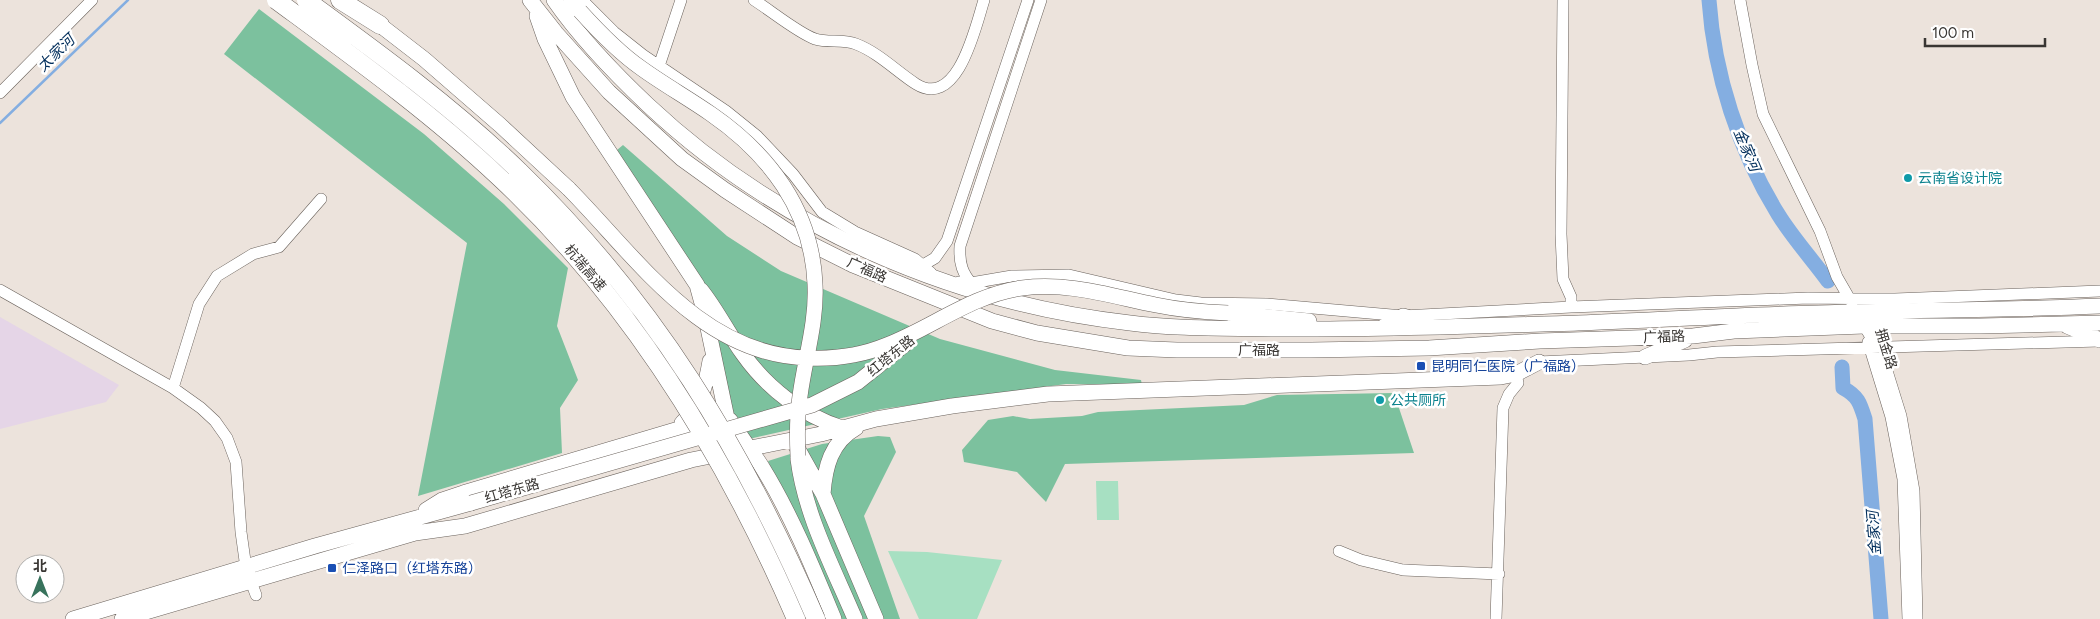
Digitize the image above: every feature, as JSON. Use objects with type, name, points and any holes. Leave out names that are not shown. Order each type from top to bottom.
[{"type":"highway","name":"杭瑞高速","points":[[276,0],[394,88],[463,144],[530,207],[589,271],[649,350],[709,442],[746,510],[796,619]]},
{"type":"highway","name":"杭瑞高速","points":[[306,0],[405,73],[488,142],[564,216],[612,271],[668,345],[724,433],[772,523],[816,619]]},
{"type":"highway","points":[[340,0],[380,25]]},
{"type":"main road","name":"广福路","points":[[554,0],[570,24],[615,74],[692,146],[804,220],[858,248],[917,268],[940,280],[1042,310],[1131,323],[1239,328],[1380,328],[2100,306]]},
{"type":"main road","points":[[532,3],[545,39],[573,97],[742,352],[769,385],[782,396],[825,422],[842,428]]},
{"type":"main road","name":"广福路","points":[[532,3],[585,67],[609,92],[682,159],[725,190],[798,237],[853,265],[992,321],[1037,333],[1128,348],[1177,350],[1429,348],[1540,341],[1693,336],[1734,331],[1864,326],[2100,323]]},
{"type":"main road","points":[[577,4],[606,39],[631,60],[713,115],[745,141],[777,175],[798,210],[810,245],[816,295],[813,329],[798,407],[798,456],[808,504],[830,562],[855,619]]},
{"type":"main road","points":[[380,25],[424,59],[500,124],[570,189],[648,273],[678,302],[717,331],[755,349],[800,358],[844,357],[886,346],[984,297],[1016,289],[1046,286],[1081,288],[1186,310],[1380,328],[1403,316],[1440,327]]},
{"type":"main road","points":[[696,285],[705,314],[734,452],[743,476],[784,558],[809,619]]},
{"type":"main road","name":"红塔东路","points":[[73,619],[251,582],[416,517],[812,405],[858,382],[932,324]]},
{"type":"main road","points":[[2061,324],[2100,341]]},
{"type":"main road","points":[[1645,357],[1693,336]]},
{"type":"main road","points":[[667,433],[684,421],[701,398],[707,380],[712,352]]},
{"type":"main road","name":"红塔东路","points":[[122,619],[415,533],[465,526],[691,460],[952,406],[1048,394],[1501,378],[1516,374],[1539,362]]},
{"type":"main road","points":[[416,517],[442,500],[463,493],[726,415]]},
{"type":"main road","points":[[726,415],[762,467],[780,500],[813,567],[834,619]]},
{"type":"main road","points":[[823,494],[824,476],[829,457],[847,433],[868,422]]},
{"type":"main road","points":[[793,439],[823,494],[876,618]]},
{"type":"street","points":[[0,93],[92,0]]},
{"type":"street","points":[[659,66],[681,0]]},
{"type":"street","points":[[754,0],[815,39],[855,43],[876,54],[915,83],[924,88],[932,89],[942,86],[950,80],[962,64],[984,0]]},
{"type":"street","points":[[577,4],[659,66],[726,111],[757,136],[793,174],[822,212],[855,232],[915,260],[917,268],[940,253],[948,242],[1028,0]]},
{"type":"street","points":[[990,295],[971,283],[964,274],[960,265],[960,246],[1041,0]]},
{"type":"street","points":[[1563,0],[1561,234],[1563,279],[1571,297],[1571,307]]},
{"type":"street","name":"拥金路","points":[[1740,0],[1763,114],[1820,231],[1838,278],[1874,347],[1900,410],[1913,479],[1917,619]]},
{"type":"street","points":[[982,140],[994,144]]},
{"type":"street","points":[[173,388],[199,304],[217,276],[253,254],[279,247],[321,199]]},
{"type":"street","points":[[940,280],[971,283],[1012,276],[1069,275],[1136,292],[1185,301],[1267,304],[1403,316],[1571,307],[1849,298],[1895,299],[2100,291]]},
{"type":"street","points":[[0,290],[173,388],[202,408],[215,421],[227,438],[236,462],[251,582]]},
{"type":"street","points":[[1539,362],[1717,352],[2100,341]]},
{"type":"street","name":"拥金路","points":[[1874,347],[1890,411],[1903,479],[1908,619]]},
{"type":"street","points":[[1496,619],[1503,408],[1509,394],[1518,383],[1516,374]]},
{"type":"street","points":[[1339,551],[1361,560],[1403,570],[1498,574]]},
{"type":"shaded area","points":[[0,317],[119,385],[106,402],[0,429]]},
{"type":"green space","points":[[259,9],[424,134],[504,204],[568,268],[557,326],[578,380],[560,408],[562,453],[418,496],[467,243],[224,54]]},
{"type":"green space","points":[[623,145],[727,236],[781,271],[940,339],[1055,370],[1141,380],[1142,385],[1066,384],[882,409],[749,439],[730,411],[718,351],[714,298],[617,150]]},
{"type":"green space","points":[[1394,393],[1414,453],[1065,464],[1046,502],[1017,472],[964,462],[962,450],[988,420],[1013,416],[1030,419],[1082,416],[1098,412],[1244,405],[1277,395]]},
{"type":"green space","points":[[878,436],[890,437],[896,452],[864,516],[900,619],[841,619],[768,461],[822,444]]},
{"type":"green space","points":[[1096,481],[1118,481],[1119,520],[1097,520]]},
{"type":"green space","points":[[888,551],[927,552],[1002,560],[977,619],[919,619]]},
{"type":"waterway","name":"太家河","points":[[0,123],[128,0]]},
{"type":"waterway","name":"金家河","points":[[1709,0],[1716,56],[1723,84],[1740,138],[1751,164],[1784,223],[1828,281]]},
{"type":"waterway","name":"金家河","points":[[1842,367],[1843,388],[1858,400],[1865,419],[1881,619]]},
{"type":"place","name":"云南省设计院","points":[[1908,178]]},
{"type":"place","name":"昆明同仁医院（广福路）","points":[[1421,366]]},
{"type":"place","name":"公共厕所","points":[[1380,400]]},
{"type":"place","name":"仁泽路口（红塔东路）","points":[[332,568]]}]
